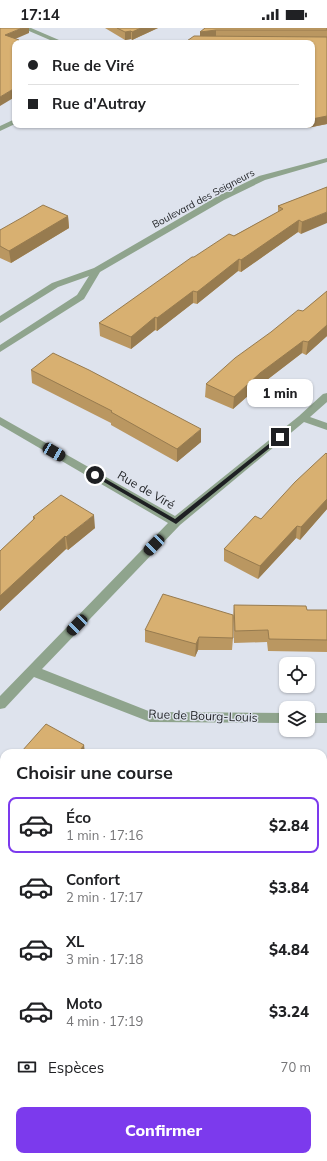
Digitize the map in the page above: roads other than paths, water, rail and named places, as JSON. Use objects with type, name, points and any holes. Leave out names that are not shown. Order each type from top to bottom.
[{"type":"street","points":[[25,28],[55,40]]},
{"type":"street","points":[[0,130],[12,124]]},
{"type":"street","name":"Boulevard des Seigneurs","points":[[0,320],[56,285],[97,270],[221,198],[255,182],[327,160]]},
{"type":"street","name":"Boulevard des Seigneurs","points":[[0,349],[81,297],[97,270]]},
{"type":"street","points":[[0,704],[176,522],[303,418],[327,396]]},
{"type":"street","points":[[303,418],[327,427]]},
{"type":"street","name":"Rue de Viré","points":[[0,420],[176,522]]},
{"type":"street","name":"Rue de Bourg-Louis","points":[[33,671],[150,717],[279,718]]},
{"type":"street","points":[[315,718],[327,718]]}]
